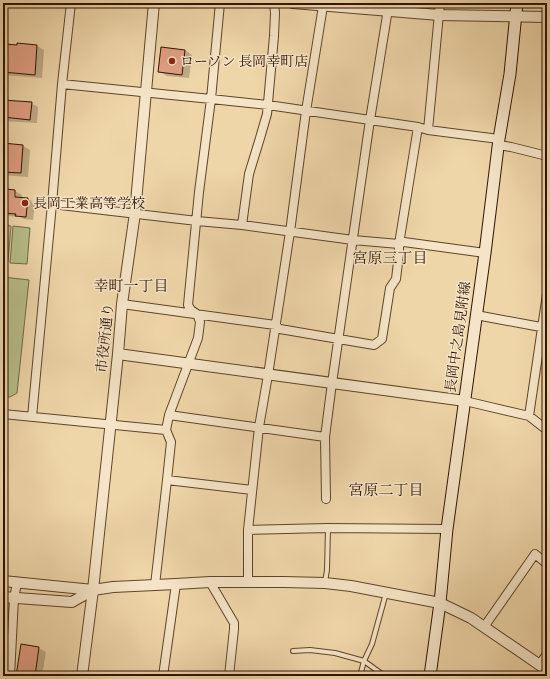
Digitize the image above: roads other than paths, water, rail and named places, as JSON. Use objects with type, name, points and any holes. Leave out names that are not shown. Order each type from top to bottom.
[{"type":"main road","name":"長岡中之島見附線","points":[[430,676],[440,603],[447,529],[499,142],[510,74],[517,3]]},
{"type":"street","points":[[32,417],[62,84],[71,3]]},
{"type":"street","name":"市役所通り","points":[[82,676],[93,590],[122,304],[135,213],[154,3]]},
{"type":"street","points":[[155,586],[171,442],[166,430],[169,415],[187,363],[198,338],[200,322],[197,314],[191,310],[188,304],[220,3]]},
{"type":"street","points":[[242,225],[249,174],[267,114],[274,36],[274,3]]},
{"type":"street","points":[[293,3],[323,6],[388,7],[439,15],[547,17]]},
{"type":"street","points":[[428,130],[440,3]]},
{"type":"street","points":[[248,581],[248,530],[259,427],[290,232],[306,111],[323,6]]},
{"type":"street","points":[[326,499],[325,437],[370,120],[388,7]]},
{"type":"street","points":[[62,84],[268,105],[418,127],[499,142],[511,147],[547,156]]},
{"type":"street","points":[[122,304],[275,325],[280,329],[374,345],[382,339],[390,288],[396,279],[399,244],[418,127]]},
{"type":"street","points":[[52,204],[242,225],[353,240],[399,244],[404,242],[485,253]]},
{"type":"street","points":[[529,416],[544,327],[547,294]]},
{"type":"street","points":[[476,315],[544,327]]},
{"type":"street","points":[[118,354],[465,401],[529,416],[547,430]]},
{"type":"street","points":[[3,414],[166,430]]},
{"type":"street","points":[[169,415],[325,437]]},
{"type":"street","points":[[167,480],[252,490]]},
{"type":"street","points":[[248,530],[328,528],[447,529]]},
{"type":"street","points":[[484,627],[535,554],[547,564]]},
{"type":"street","points":[[3,581],[93,590],[114,587],[248,581],[325,583],[350,586],[440,603],[471,618],[543,667],[547,654]]},
{"type":"street","points":[[210,582],[234,623],[229,676]]},
{"type":"street","points":[[10,676],[14,598],[17,583]]},
{"type":"street","points":[[163,676],[176,584]]},
{"type":"street","points":[[3,597],[72,602],[93,590]]},
{"type":"lane","points":[[325,583],[327,570],[328,528]]},
{"type":"lane","points":[[360,676],[364,661],[372,644],[386,592]]},
{"type":"lane","points":[[293,651],[310,650],[335,652],[364,661],[382,674],[402,676]]},
{"type":"place","name":"ローソン 長岡幸町店","points":[[172,61]]},
{"type":"place","name":"長岡工業高等学校","points":[[25,203]]},
{"type":"district","name":"宮原三丁目","points":[[390,258]]},
{"type":"district","name":"幸町一丁目","points":[[131,286]]},
{"type":"district","name":"宮原二丁目","points":[[386,490]]}]
